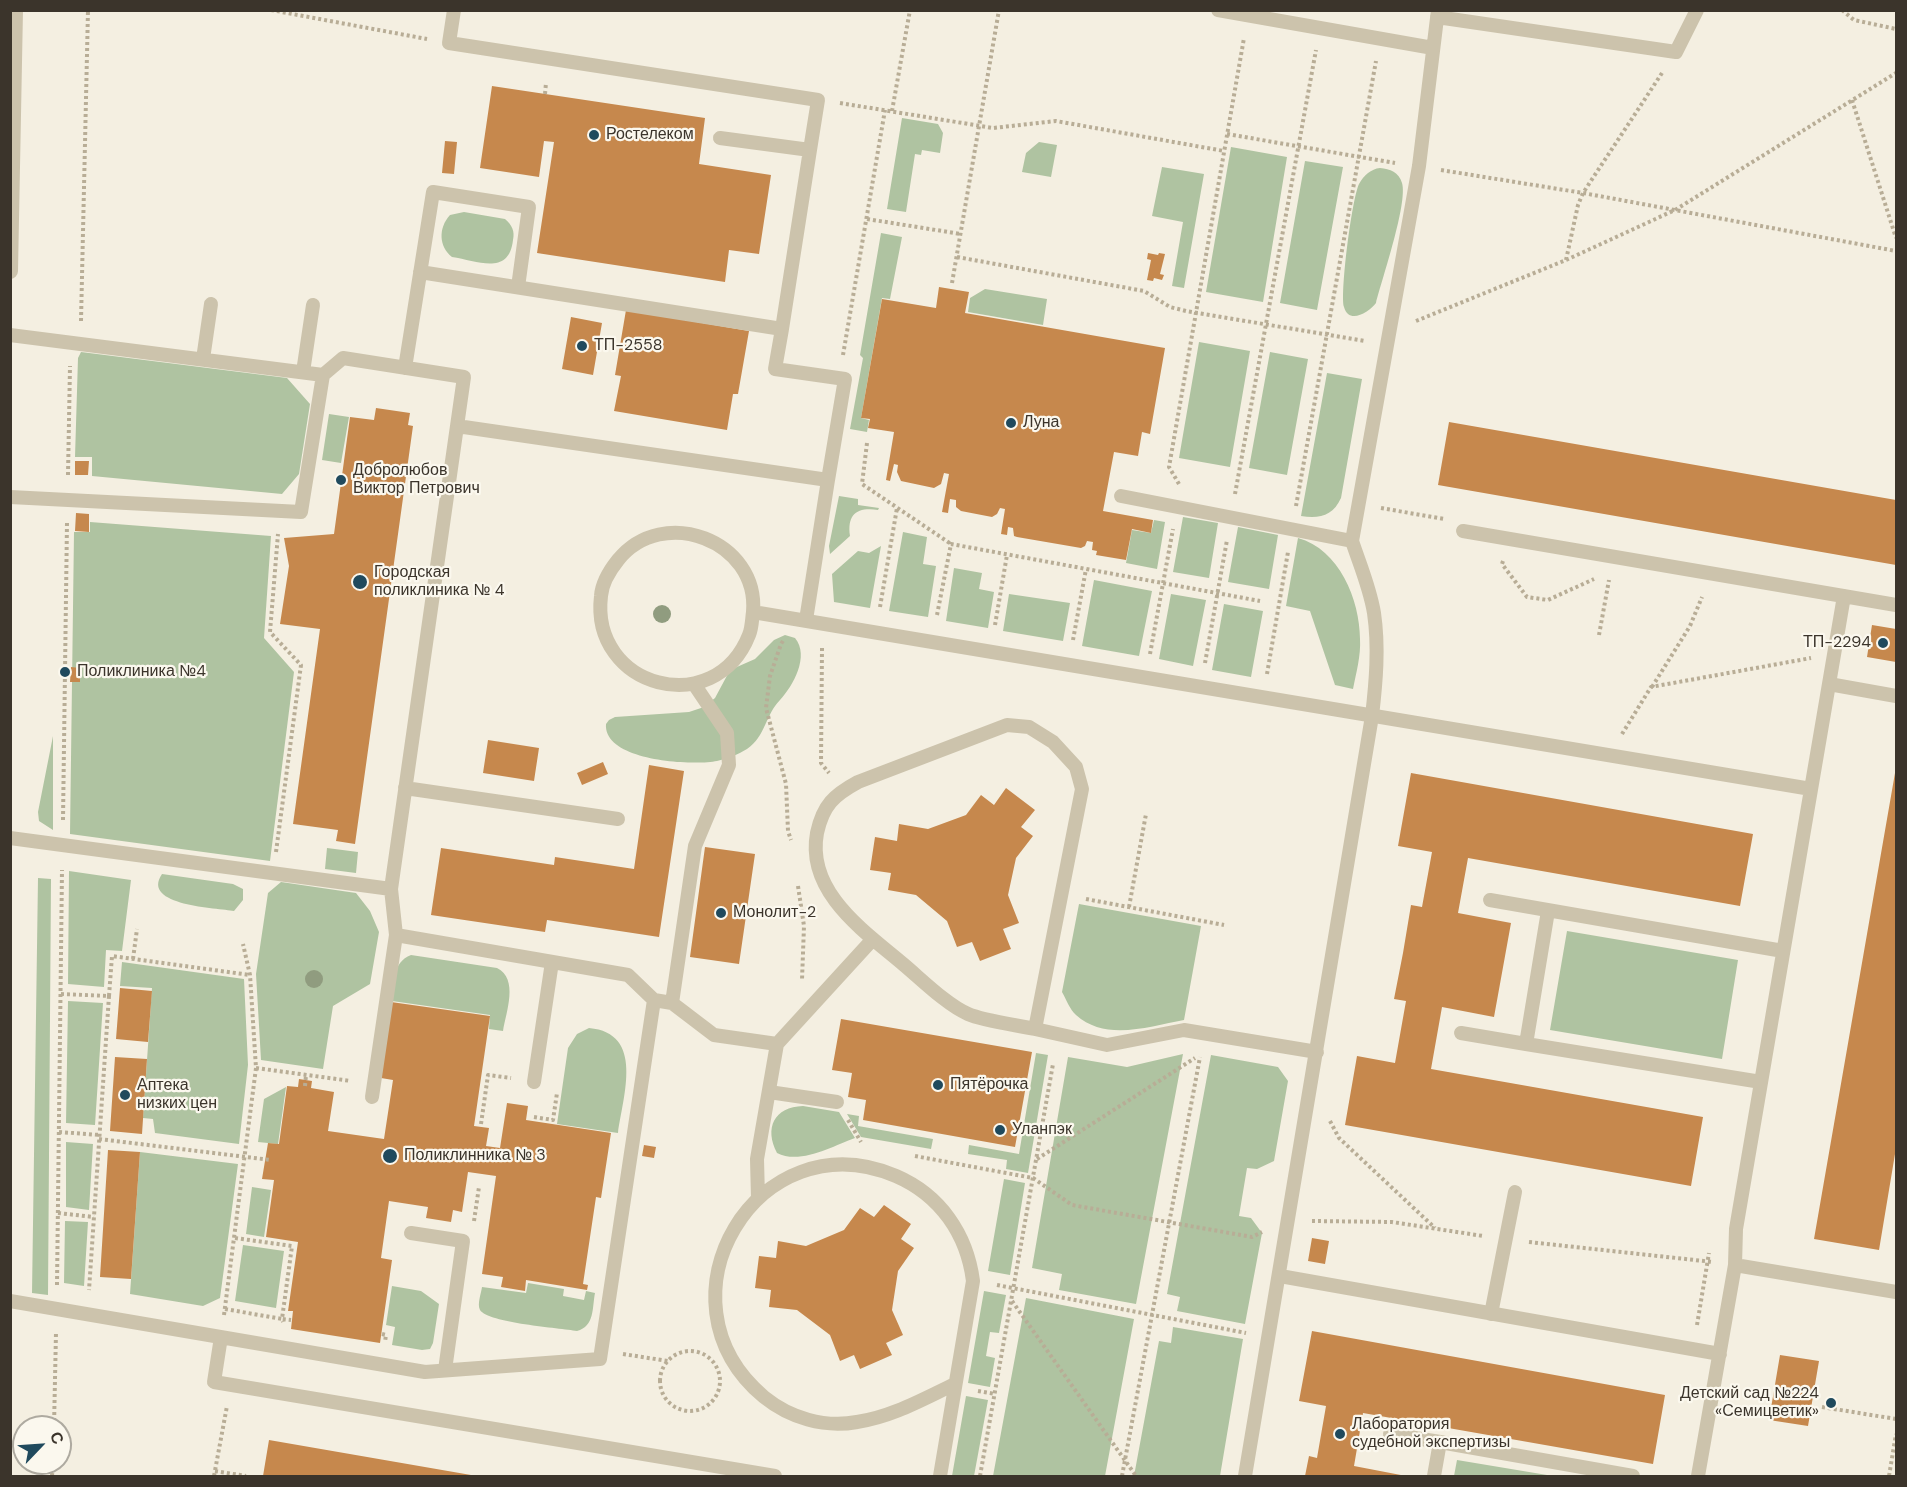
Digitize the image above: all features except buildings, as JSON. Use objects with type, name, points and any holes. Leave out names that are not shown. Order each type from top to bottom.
[{"type":"street","points":[[10,271],[15,10]]},
{"type":"lane","points":[[454,10],[449,42],[818,100],[775,369],[845,380],[806,620]]},
{"type":"lane","points":[[1218,10],[1433,48]]},
{"type":"lane","points":[[1245,1476],[1372,716],[1376,681],[1374,611],[1352,541],[1419,166],[1438,14],[1676,52],[1697,10]]},
{"type":"lane","points":[[720,138],[810,150]]},
{"type":"lane","points":[[405,368],[433,192],[529,207],[518,287]]},
{"type":"lane","points":[[420,272],[782,328]]},
{"type":"lane","points":[[203,359],[211,304]]},
{"type":"lane","points":[[303,372],[313,304]]},
{"type":"lane","points":[[10,335],[323,375]]},
{"type":"lane","points":[[10,497],[302,512],[323,375],[343,358],[464,377],[391,889],[396,935],[373,1090]]},
{"type":"lane","points":[[456,426],[828,480]]},
{"type":"lane","points":[[1121,496],[1352,541]]},
{"type":"lane","points":[[1463,531],[1896,605]]},
{"type":"lane","points":[[669,532],[694,533],[717,543],[736,559],[749,582],[753,612],[750,633],[737,657],[718,674],[694,684],[667,686],[643,678],[621,663],[607,642],[600,618],[601,594],[609,570],[625,551],[646,538],[669,532]]},
{"type":"lane","points":[[1698,1476],[1735,1265],[1736,1229],[1844,596]]},
{"type":"lane","points":[[753,612],[1262,699],[1811,789]]},
{"type":"lane","points":[[672,1003],[695,846],[729,765],[728,733],[694,684]]},
{"type":"lane","points":[[1829,684],[1896,696]]},
{"type":"lane","points":[[1035,1029],[1082,789],[1076,767],[1053,742],[1029,727],[1007,725],[858,782],[841,791],[828,803],[819,824],[814,848],[818,867],[828,892],[873,939],[941,996],[968,1014],[1035,1029],[1107,1045],[1184,1030],[1317,1052]]},
{"type":"lane","points":[[405,789],[618,819]]},
{"type":"lane","points":[[10,838],[391,889]]},
{"type":"lane","points":[[1490,900],[1783,951]]},
{"type":"lane","points":[[1526,1044],[1548,910]]},
{"type":"lane","points":[[396,935],[628,975],[654,1000],[672,1003],[714,1035],[777,1044]]},
{"type":"lane","points":[[758,1198],[757,1159],[777,1044],[873,939]]},
{"type":"lane","points":[[534,1082],[552,962]]},
{"type":"lane","points":[[10,1301],[425,1372],[600,1359],[654,1000]]},
{"type":"lane","points":[[1461,1033],[1761,1082]]},
{"type":"lane","points":[[769,1092],[837,1102]]},
{"type":"lane","points":[[940,1476],[973,1281],[970,1260],[961,1236],[947,1215],[909,1182],[885,1172],[860,1166],[835,1165],[814,1168],[784,1180],[758,1198],[743,1214],[731,1232],[717,1272],[716,1314],[729,1355],[755,1389],[771,1403],[810,1421],[855,1423],[880,1418],[955,1384]]},
{"type":"lane","points":[[1491,1314],[1515,1192]]},
{"type":"lane","points":[[411,1233],[463,1241],[445,1370]]},
{"type":"lane","points":[[1735,1265],[1896,1292]]},
{"type":"lane","points":[[1280,1276],[1720,1354]]},
{"type":"lane","points":[[221,1337],[214,1382],[775,1476]]},
{"type":"lane","points":[[1390,1434],[1633,1476]]},
{"type":"lane","points":[[1434,1476],[1440,1442]]},
{"type":"path","points":[[54,1415],[70,354],[81,343],[88,10]]},
{"type":"path","points":[[271,10],[449,42]]},
{"type":"path","points":[[892,111],[910,10]]},
{"type":"path","points":[[952,283],[999,10]]},
{"type":"path","points":[[1842,10],[1854,20],[1896,29]]},
{"type":"path","points":[[1150,655],[1180,487],[1170,467],[1248,16]]},
{"type":"path","points":[[1234,496],[1320,29]]},
{"type":"path","points":[[1262,699],[1380,39]]},
{"type":"path","points":[[1566,260],[1578,205],[1583,193],[1676,52]]},
{"type":"path","points":[[1413,323],[1566,260],[1675,210],[1896,73]]},
{"type":"path","points":[[544,94],[546,82]]},
{"type":"path","points":[[818,100],[993,128],[1056,121],[1224,151]]},
{"type":"path","points":[[1852,100],[1896,238]]},
{"type":"path","points":[[845,380],[843,357],[885,110]]},
{"type":"path","points":[[1227,134],[1583,193],[1896,251]]},
{"type":"path","points":[[867,219],[961,234]]},
{"type":"path","points":[[957,257],[1144,291],[1170,308],[1387,345]]},
{"type":"path","points":[[867,443],[862,484],[951,544],[1260,601]]},
{"type":"path","points":[[1224,494],[1246,498]]},
{"type":"path","points":[[880,607],[897,508]]},
{"type":"path","points":[[273,873],[301,665],[270,632],[280,511]]},
{"type":"path","points":[[1204,666],[1231,518]]},
{"type":"path","points":[[1506,539],[1502,564],[1527,597],[1548,600],[1611,572]]},
{"type":"path","points":[[937,615],[951,544]]},
{"type":"path","points":[[995,625],[1007,555]]},
{"type":"path","points":[[1599,635],[1614,557]]},
{"type":"path","points":[[1073,640],[1086,569]]},
{"type":"path","points":[[1609,755],[1690,626],[1711,574]]},
{"type":"path","points":[[793,847],[788,831],[786,784],[766,708],[771,676],[781,644],[806,620]]},
{"type":"path","points":[[822,623],[821,763],[841,791]]},
{"type":"path","points":[[1651,687],[1813,658]]},
{"type":"path","points":[[1129,907],[1146,814]]},
{"type":"path","points":[[798,880],[804,926],[801,974],[808,1010]]},
{"type":"path","points":[[1061,895],[1224,925]]},
{"type":"path","points":[[133,959],[137,929]]},
{"type":"path","points":[[221,1337],[256,1068],[250,975],[243,944]]},
{"type":"path","points":[[89,1297],[112,956],[250,975]]},
{"type":"path","points":[[61,994],[109,996]]},
{"type":"path","points":[[1037,1159],[1201,1054],[1122,1476]]},
{"type":"path","points":[[980,1476],[1053,1064]]},
{"type":"path","points":[[256,1068],[306,1075],[373,1090]]},
{"type":"path","points":[[304,1086],[306,1075]]},
{"type":"path","points":[[482,1124],[488,1075],[534,1082]]},
{"type":"path","points":[[1311,1085],[1339,1138],[1436,1229]]},
{"type":"path","points":[[534,1117],[544,1118]]},
{"type":"path","points":[[59,1132],[271,1160]]},
{"type":"path","points":[[909,1155],[1033,1178],[1072,1205],[1169,1223],[1252,1237],[1289,1220]]},
{"type":"path","points":[[477,1202],[480,1187]]},
{"type":"path","points":[[58,1214],[94,1217]]},
{"type":"path","points":[[235,1238],[292,1246],[282,1319],[291,1320]]},
{"type":"path","points":[[973,1281],[1269,1338]]},
{"type":"path","points":[[1011,1301],[1136,1476]]},
{"type":"path","points":[[602,1350],[668,1361],[679,1353],[696,1351],[711,1359],[719,1375],[718,1393],[713,1401],[706,1407],[688,1411],[672,1405],[661,1390],[660,1381],[661,1372],[668,1361]]},
{"type":"path","points":[[231,1384],[214,1474],[246,1476]]},
{"type":"path","points":[[1822,1407],[1896,1419]]},
{"type":"path","points":[[1889,1476],[1896,1434]]},
{"type":"green space","points":[[902,118],[938,124],[943,133],[940,153],[922,150],[921,155],[915,154],[906,212],[887,209]]},
{"type":"green space","points":[[1039,142],[1057,145],[1051,177],[1022,172],[1026,153]]},
{"type":"green space","points":[[1231,147],[1287,157],[1263,302],[1206,292]]},
{"type":"green space","points":[[1305,161],[1343,167],[1317,310],[1280,303]]},
{"type":"green space","points":[[1162,167],[1204,174],[1184,288],[1172,286],[1183,222],[1152,216]]},
{"type":"green space","points":[[1380,168],[1399,176],[1403,193],[1401,207],[1376,303],[1364,313],[1354,316],[1347,312],[1343,298],[1353,207],[1359,184],[1365,175]]},
{"type":"green space","points":[[464,212],[505,219],[514,237],[510,251],[505,258],[491,264],[452,257],[448,253],[442,243],[443,226],[450,215]]},
{"type":"green space","points":[[881,233],[902,237],[890,299],[882,298],[861,418],[869,420],[867,432],[850,429]]},
{"type":"green space","points":[[985,289],[1047,299],[1043,325],[968,312],[970,298]]},
{"type":"green space","points":[[1199,342],[1250,351],[1230,467],[1179,458]]},
{"type":"green space","points":[[81,352],[287,378],[310,404],[299,474],[282,494],[92,476],[92,457],[75,457],[78,358]]},
{"type":"green space","points":[[1270,352],[1308,359],[1287,475],[1249,468]]},
{"type":"green space","points":[[1327,373],[1362,379],[1341,498],[1334,509],[1325,515],[1301,516]]},
{"type":"green space","points":[[329,414],[349,417],[341,463],[322,460]]},
{"type":"green space","points":[[839,496],[858,499],[858,505],[879,508],[878,510],[859,511],[855,514],[850,522],[850,536],[830,554],[829,546]]},
{"type":"green space","points":[[1183,517],[1218,523],[1209,578],[1173,572]]},
{"type":"green space","points":[[1154,520],[1165,522],[1157,569],[1126,563],[1132,530],[1151,533]]},
{"type":"green space","points":[[90,522],[271,536],[264,638],[294,672],[270,861],[70,834],[74,532],[90,532]]},
{"type":"green space","points":[[1238,527],[1278,535],[1269,589],[1228,582]]},
{"type":"green space","points":[[903,532],[927,537],[923,564],[936,566],[928,617],[889,611]]},
{"type":"green space","points":[[1298,538],[1325,553],[1336,565],[1351,593],[1356,608],[1360,639],[1353,689],[1335,685],[1310,611],[1286,606]]},
{"type":"green space","points":[[881,546],[870,608],[834,602],[832,574],[858,551],[869,553]]},
{"type":"green space","points":[[954,568],[982,573],[979,589],[994,592],[988,628],[946,621]]},
{"type":"green space","points":[[1094,580],[1152,591],[1139,656],[1082,646]]},
{"type":"green space","points":[[1009,594],[1070,603],[1063,641],[1003,631]]},
{"type":"green space","points":[[1171,594],[1206,600],[1193,666],[1159,659]]},
{"type":"green space","points":[[1224,604],[1263,611],[1251,677],[1212,670]]},
{"type":"green space","points":[[785,635],[795,638],[799,645],[801,653],[798,670],[790,687],[771,712],[758,738],[744,751],[717,761],[689,763],[670,761],[633,753],[619,746],[609,736],[606,724],[615,717],[689,712],[704,707],[715,698],[730,670],[755,659],[774,640]]},
{"type":"green space","points":[[53,736],[53,830],[39,821],[38,812]]},
{"type":"green space","points":[[327,848],[358,852],[356,873],[325,869]]},
{"type":"green space","points":[[69,871],[131,880],[122,951],[106,950],[104,987],[68,984]]},
{"type":"green space","points":[[162,874],[233,884],[243,889],[243,900],[234,911],[198,906],[171,899],[162,893],[158,885]]},
{"type":"green space","points":[[38,878],[51,879],[48,1295],[32,1293]]},
{"type":"green space","points":[[281,882],[356,893],[370,911],[379,932],[370,984],[333,1006],[323,1069],[261,1060],[256,974],[268,893]]},
{"type":"green space","points":[[1079,904],[1201,926],[1184,1020],[1143,1028],[1114,1030],[1088,1023],[1074,1013],[1062,992]]},
{"type":"green space","points":[[1567,931],[1738,960],[1722,1059],[1550,1030]]},
{"type":"green space","points":[[411,955],[497,968],[504,973],[508,980],[509,996],[503,1031],[489,1029],[490,1015],[392,1001],[397,968],[405,958]]},
{"type":"green space","points":[[122,962],[244,979],[248,1065],[239,1144],[155,1133],[153,1119],[143,1118],[152,988],[120,986]]},
{"type":"green space","points":[[68,1001],[103,1003],[95,1125],[66,1123]]},
{"type":"green space","points":[[589,1028],[607,1032],[618,1041],[624,1054],[626,1085],[618,1133],[557,1124],[568,1048],[577,1034]]},
{"type":"green space","points":[[1036,1053],[1048,1055],[1028,1173],[1006,1169],[1007,1160],[968,1154],[969,1145],[1019,1154]]},
{"type":"green space","points":[[1183,1054],[1136,1304],[1059,1290],[1062,1274],[1032,1268],[1068,1057],[1127,1067]]},
{"type":"green space","points":[[1211,1055],[1278,1067],[1288,1081],[1274,1161],[1257,1169],[1247,1168],[1239,1216],[1251,1218],[1262,1233],[1245,1324],[1177,1311],[1180,1297],[1167,1294]]},
{"type":"green space","points":[[286,1087],[278,1144],[258,1142],[264,1099]]},
{"type":"green space","points":[[803,1106],[839,1112],[855,1138],[806,1156],[786,1156],[777,1153],[772,1135],[774,1120],[785,1110]]},
{"type":"green space","points":[[847,1114],[859,1116],[858,1126],[933,1139],[931,1149],[861,1137]]},
{"type":"green space","points":[[66,1142],[93,1144],[89,1210],[66,1207]]},
{"type":"green space","points":[[140,1152],[238,1164],[220,1298],[203,1306],[130,1294]]},
{"type":"green space","points":[[1004,1179],[1025,1183],[1010,1275],[988,1271]]},
{"type":"green space","points":[[252,1187],[271,1190],[264,1237],[246,1234]]},
{"type":"green space","points":[[65,1221],[88,1222],[84,1286],[64,1283]]},
{"type":"green space","points":[[243,1245],[284,1251],[276,1308],[235,1301]]},
{"type":"green space","points":[[528,1283],[564,1289],[563,1296],[584,1300],[586,1291],[595,1293],[590,1321],[583,1329],[577,1331],[496,1318],[480,1310],[482,1287],[526,1293]]},
{"type":"green space","points":[[392,1286],[421,1291],[439,1304],[430,1349],[422,1350],[392,1345],[395,1327],[386,1325]]},
{"type":"green space","points":[[984,1291],[1006,1295],[999,1333],[990,1332],[986,1356],[995,1358],[990,1387],[968,1383]]},
{"type":"green space","points":[[1026,1298],[1134,1319],[1105,1476],[993,1476]]},
{"type":"green space","points":[[1173,1327],[1243,1339],[1220,1476],[1134,1476],[1159,1341],[1171,1343]]},
{"type":"green space","points":[[966,1396],[988,1400],[974,1476],[952,1476]]},
{"type":"green space","points":[[1457,1460],[1553,1476],[1454,1476]]},
{"type":"place","name":"Ростелеком","points":[[594,135]]},
{"type":"place","name":"ТП-2558","points":[[582,346]]},
{"type":"place","name":"Луна","points":[[1011,423]]},
{"type":"place","name":"Добролюбов Виктор Петрович","points":[[341,480]]},
{"type":"place","name":"Городская поликлиника № 4","points":[[360,582]]},
{"type":"place","name":"ТП-2294","points":[[1883,643]]},
{"type":"place","name":"Поликлиника №4","points":[[65,672]]},
{"type":"place","name":"Монолит-2","points":[[721,913]]},
{"type":"place","name":"Пятёрочка","points":[[938,1085]]},
{"type":"place","name":"Аптека низких цен","points":[[125,1095]]},
{"type":"place","name":"Уланпэк","points":[[1000,1130]]},
{"type":"place","name":"Поликлинника № 3","points":[[390,1156]]},
{"type":"place","name":"Детский сад №224 «Семицветик»","points":[[1831,1403]]},
{"type":"place","name":"Лаборатория судебной экспертизы","points":[[1340,1434]]}]
